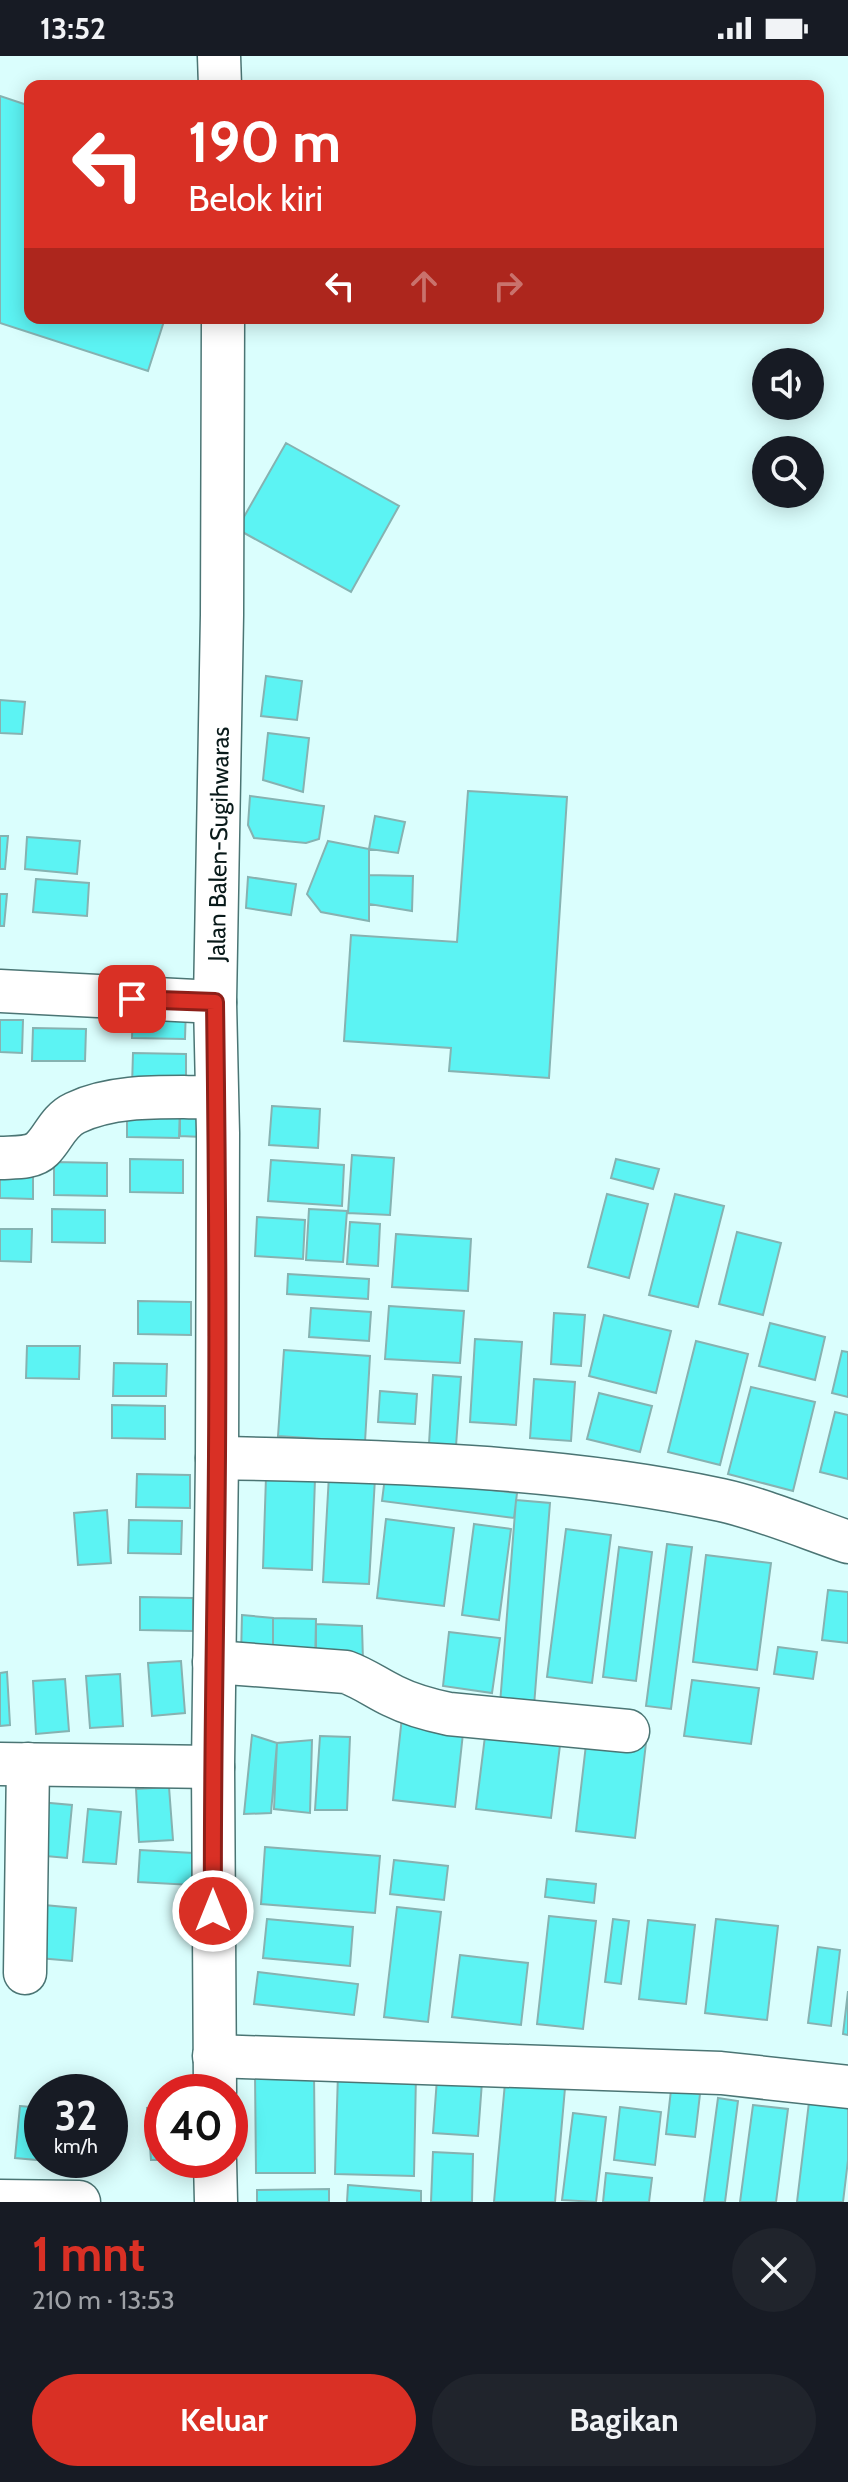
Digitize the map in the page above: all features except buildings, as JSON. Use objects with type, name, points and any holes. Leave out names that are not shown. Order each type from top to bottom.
[{"type":"street","points":[[219,56],[220,80]]},
{"type":"street","name":"Jalan Balen-Sugihwaras","points":[[214,2074],[213,1767],[217,1458],[215,1002],[222,615],[223,324]]},
{"type":"street","points":[[0,991],[215,1002]]},
{"type":"street","points":[[0,1158],[32,1155],[41,1150],[59,1125],[93,1106],[146,1099],[216,1097]]},
{"type":"street","points":[[217,1458],[471,1469],[622,1481],[724,1501],[848,1542]]},
{"type":"street","points":[[214,1662],[346,1672],[367,1679],[392,1696],[424,1709],[449,1714],[628,1731]]},
{"type":"street","points":[[25,1973],[14,1764],[213,1767]]},
{"type":"street","points":[[214,2074],[721,2073],[848,2087]]},
{"type":"street","points":[[215,2178],[216,2202]]},
{"type":"street","points":[[0,2201],[79,2202]]},
{"type":"route","points":[[132,999],[215,1002],[218,1133],[213,1911]]}]
